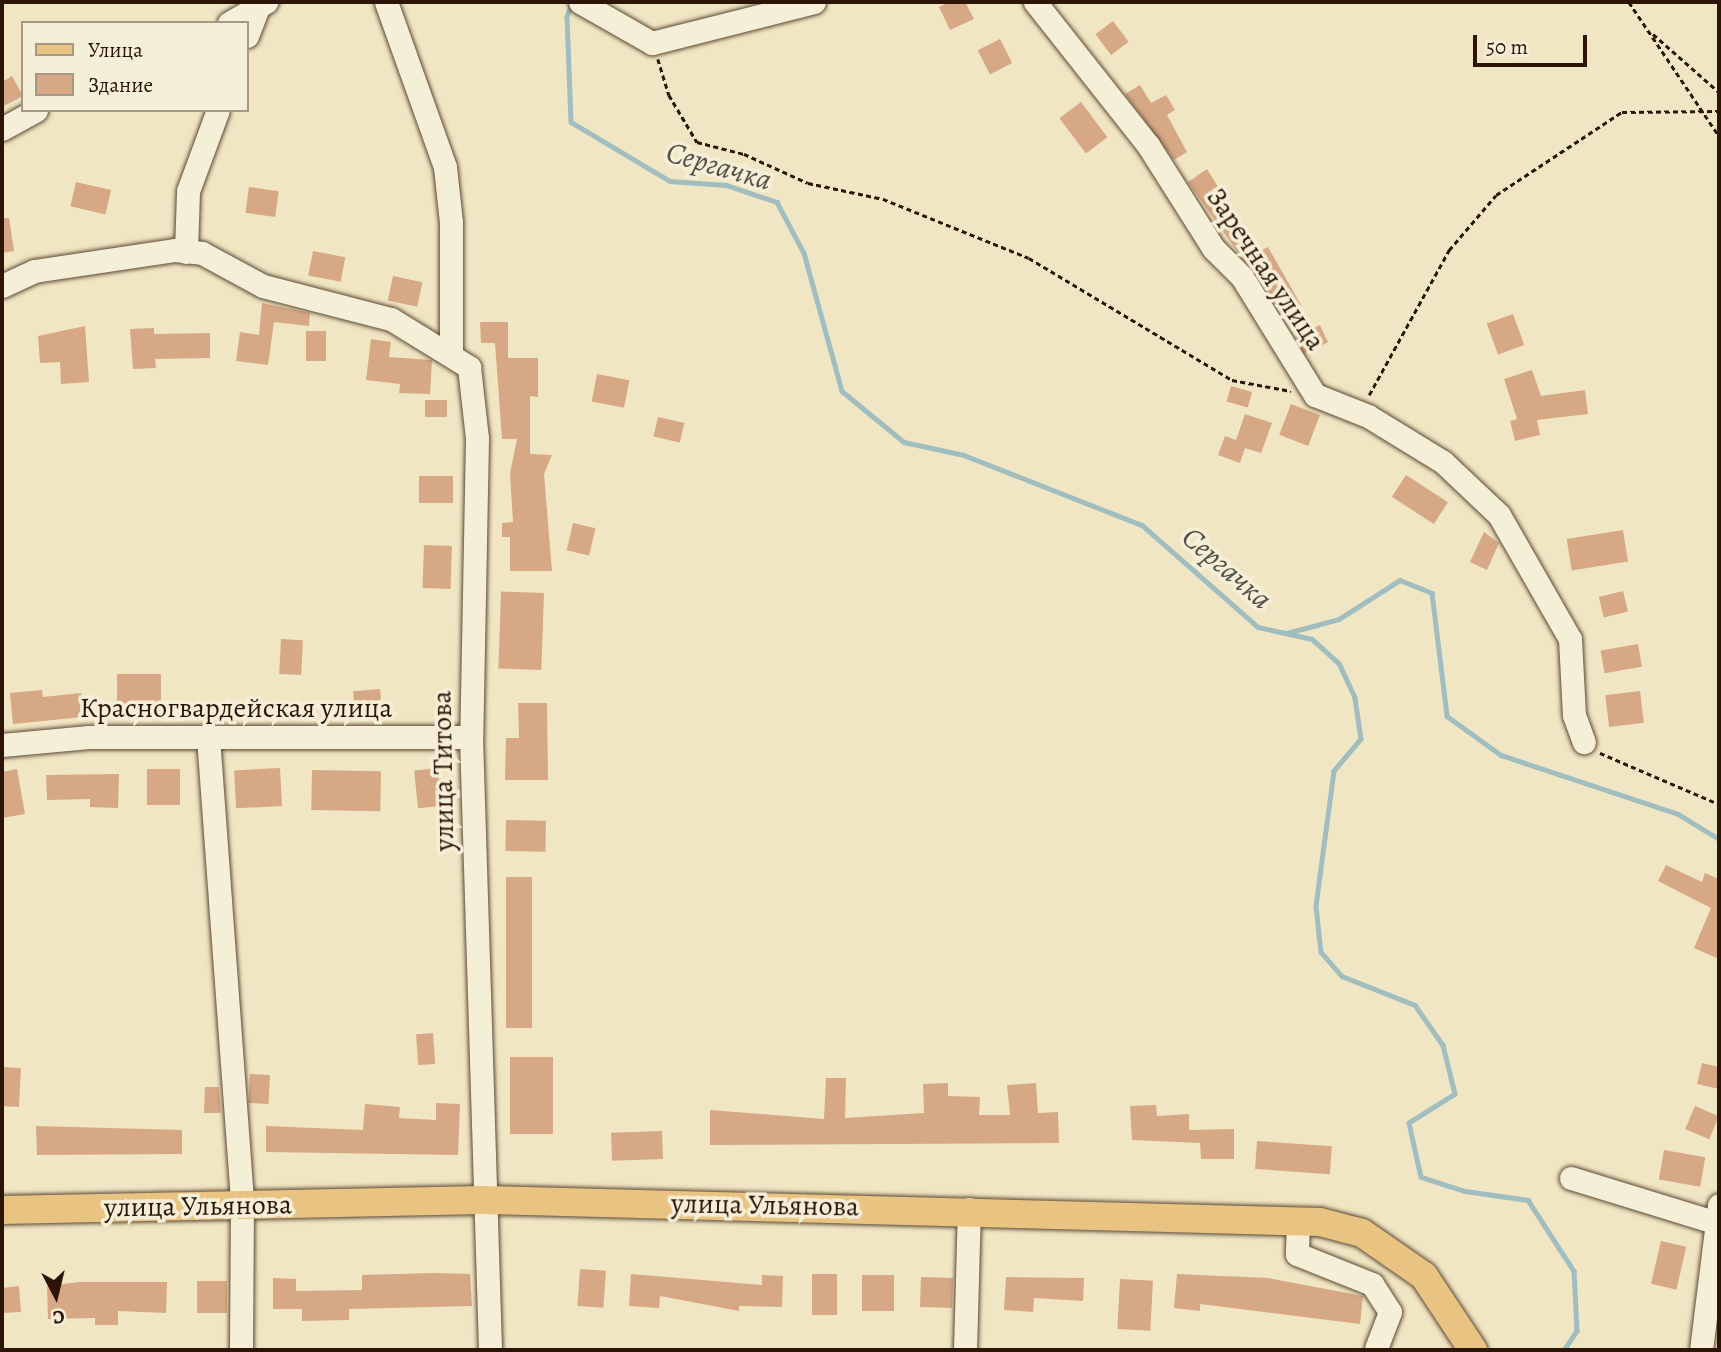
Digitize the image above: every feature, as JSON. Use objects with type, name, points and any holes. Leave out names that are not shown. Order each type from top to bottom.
[{"type":"main road","name":"улица Ульянова","points":[[2,1210],[483,1200],[969,1209],[1298,1221],[1362,1233],[1395,1251],[1424,1276],[1473,1350]]},
{"type":"street","points":[[2,286],[34,271],[186,252],[211,258],[263,286],[391,319],[451,350],[451,222],[444,167],[386,2]]},
{"type":"street","points":[[580,2],[652,43],[814,2]]},
{"type":"street","name":"Заречная улица","points":[[1035,2],[1148,145],[1213,248],[1242,276],[1315,395],[1358,413],[1443,462],[1499,515],[1570,639],[1574,715],[1584,742]]},
{"type":"street","points":[[232,21],[261,4]]},
{"type":"street","points":[[248,34],[261,4]]},
{"type":"street","points":[[2,129],[32,112]]},
{"type":"street","points":[[186,252],[188,191],[217,112]]},
{"type":"street","name":"улица Титова","points":[[451,350],[469,367],[477,438],[471,737],[483,1200],[490,1350]]},
{"type":"street","points":[[208,737],[242,1205],[241,1350]]},
{"type":"street","name":"Красногвардейская улица","points":[[2,745],[208,737],[471,737]]},
{"type":"street","points":[[1571,1178],[1718,1214],[1701,1350]]},
{"type":"street","points":[[965,1350],[969,1209]]},
{"type":"street","points":[[1298,1221],[1297,1254],[1372,1284],[1390,1312],[1376,1348]]},
{"type":"path","points":[[1629,2],[1719,136]]},
{"type":"path","points":[[1649,30],[1719,92]]},
{"type":"path","points":[[652,43],[669,95],[697,142],[744,154],[808,183],[883,199],[1016,253],[1232,380],[1315,395]]},
{"type":"path","points":[[1358,413],[1449,250],[1496,195],[1622,112],[1719,111]]},
{"type":"path","points":[[1584,742],[1632,770],[1719,804]]},
{"type":"building","points":[[949,2],[965,2],[974,19],[950,30],[939,7]]},
{"type":"building","points":[[1113,21],[1129,42],[1111,55],[1095,34]]},
{"type":"building","points":[[1000,39],[1012,63],[990,74],[978,50]]},
{"type":"building","points":[[12,76],[21,97],[2,107],[2,82]]},
{"type":"building","points":[[1140,85],[1151,103],[1166,95],[1175,110],[1167,115],[1187,152],[1174,160],[1125,94]]},
{"type":"building","points":[[1081,102],[1107,137],[1086,153],[1059,118]]},
{"type":"building","points":[[1207,169],[1258,252],[1268,247],[1301,305],[1283,316],[1188,182]]},
{"type":"building","points":[[76,182],[111,190],[105,214],[70,206]]},
{"type":"building","points":[[249,187],[279,191],[275,217],[245,213]]},
{"type":"building","points":[[2,218],[9,218],[14,251],[2,253]]},
{"type":"building","points":[[313,251],[345,257],[341,282],[308,276]]},
{"type":"building","points":[[393,276],[422,282],[417,307],[388,300]]},
{"type":"building","points":[[262,303],[310,313],[309,326],[274,322],[268,365],[236,361],[240,332],[259,335]]},
{"type":"building","points":[[1513,314],[1524,345],[1498,355],[1487,324]]},
{"type":"building","points":[[480,322],[508,322],[508,358],[538,358],[538,397],[530,396],[530,454],[552,455],[544,474],[552,571],[510,571],[510,537],[502,537],[502,523],[513,522],[510,473],[517,439],[502,439],[495,343],[481,343]]},
{"type":"building","points":[[1320,325],[1328,342],[1304,354],[1296,336]]},
{"type":"building","points":[[85,326],[89,382],[61,384],[60,362],[40,363],[38,336]]},
{"type":"building","points":[[154,328],[154,334],[210,333],[210,358],[155,359],[156,368],[133,369],[130,329]]},
{"type":"building","points":[[306,331],[326,331],[326,361],[306,361]]},
{"type":"building","points":[[371,339],[391,342],[389,357],[432,360],[430,394],[399,393],[400,384],[366,380]]},
{"type":"building","points":[[1532,370],[1541,396],[1585,390],[1588,414],[1537,420],[1540,435],[1515,441],[1510,421],[1517,419],[1504,379]]},
{"type":"building","points":[[597,374],[629,380],[624,408],[592,401]]},
{"type":"building","points":[[1231,386],[1252,392],[1248,407],[1227,401]]},
{"type":"building","points":[[425,400],[447,400],[447,417],[425,417]]},
{"type":"building","points":[[1291,404],[1320,415],[1308,446],[1279,435]]},
{"type":"building","points":[[1245,414],[1272,423],[1261,453],[1245,448],[1240,463],[1218,455],[1225,436],[1236,440]]},
{"type":"building","points":[[658,417],[684,423],[680,443],[654,436]]},
{"type":"building","points":[[1406,475],[1448,502],[1434,524],[1392,497]]},
{"type":"building","points":[[419,476],[453,476],[453,503],[419,503]]},
{"type":"building","points":[[573,523],[595,528],[589,555],[567,550]]},
{"type":"building","points":[[1623,530],[1628,562],[1572,571],[1567,539]]},
{"type":"building","points":[[1484,532],[1499,543],[1487,570],[1470,562]]},
{"type":"building","points":[[424,545],[452,546],[450,589],[422,588]]},
{"type":"building","points":[[501,591],[544,593],[541,670],[498,668]]},
{"type":"building","points":[[1623,591],[1628,611],[1604,617],[1599,597]]},
{"type":"building","points":[[281,639],[303,640],[301,675],[279,674]]},
{"type":"building","points":[[1638,644],[1642,667],[1605,673],[1601,651]]},
{"type":"building","points":[[117,674],[161,674],[161,712],[117,712]]},
{"type":"building","points":[[380,689],[382,710],[355,712],[353,691]]},
{"type":"building","points":[[42,690],[43,697],[81,693],[83,717],[13,724],[10,693]]},
{"type":"building","points":[[1640,691],[1644,723],[1609,727],[1605,695]]},
{"type":"building","points":[[518,703],[547,703],[548,780],[505,780],[506,738],[519,738]]},
{"type":"building","points":[[280,768],[282,806],[236,808],[234,770]]},
{"type":"building","points":[[438,768],[442,806],[418,808],[414,771]]},
{"type":"building","points":[[17,769],[25,814],[2,818],[2,772]]},
{"type":"building","points":[[147,769],[180,769],[180,805],[147,805]]},
{"type":"building","points":[[312,770],[381,771],[380,811],[311,810]]},
{"type":"building","points":[[119,774],[118,808],[90,807],[90,799],[47,800],[46,775]]},
{"type":"building","points":[[506,820],[546,821],[545,852],[505,851]]},
{"type":"building","points":[[1666,865],[1702,882],[1705,873],[1719,879],[1719,959],[1694,948],[1711,908],[1658,881]]},
{"type":"building","points":[[506,877],[532,877],[532,1028],[506,1028]]},
{"type":"building","points":[[433,1033],[435,1064],[418,1065],[416,1034]]},
{"type":"building","points":[[510,1057],[553,1057],[553,1134],[510,1134]]},
{"type":"building","points":[[1702,1063],[1719,1067],[1719,1089],[1697,1084]]},
{"type":"building","points":[[2,1067],[21,1068],[19,1107],[2,1106]]},
{"type":"building","points":[[250,1074],[270,1075],[268,1104],[248,1103]]},
{"type":"building","points":[[826,1078],[846,1078],[845,1118],[924,1113],[923,1084],[948,1083],[948,1096],[980,1097],[979,1115],[1010,1115],[1007,1085],[1036,1083],[1038,1113],[1058,1112],[1059,1143],[710,1145],[710,1110],[824,1119]]},
{"type":"building","points":[[205,1087],[219,1087],[221,1113],[204,1113]]},
{"type":"building","points":[[436,1103],[460,1104],[458,1155],[266,1152],[266,1126],[363,1130],[365,1104],[400,1107],[399,1118],[436,1120]]},
{"type":"building","points":[[1156,1105],[1157,1116],[1189,1114],[1189,1130],[1234,1129],[1234,1159],[1201,1159],[1200,1143],[1132,1140],[1130,1106]]},
{"type":"building","points":[[1695,1106],[1719,1116],[1709,1139],[1685,1129]]},
{"type":"building","points":[[36,1126],[182,1130],[182,1154],[37,1155]]},
{"type":"building","points":[[662,1131],[663,1159],[612,1161],[611,1133]]},
{"type":"building","points":[[1257,1141],[1332,1146],[1330,1174],[1255,1169]]},
{"type":"building","points":[[1664,1150],[1705,1157],[1700,1187],[1659,1180]]},
{"type":"building","points":[[1661,1241],[1686,1247],[1676,1290],[1651,1284]]},
{"type":"building","points":[[580,1269],[606,1271],[603,1308],[577,1306]]},
{"type":"building","points":[[470,1274],[472,1306],[349,1309],[349,1320],[302,1321],[302,1309],[273,1309],[273,1278],[296,1279],[296,1291],[362,1290],[362,1275]]},
{"type":"building","points":[[631,1274],[762,1285],[762,1275],[783,1276],[782,1307],[739,1306],[739,1311],[660,1296],[659,1308],[629,1306]]},
{"type":"building","points":[[812,1274],[837,1274],[837,1315],[812,1315]]},
{"type":"building","points":[[1177,1274],[1268,1278],[1363,1296],[1360,1324],[1200,1304],[1200,1311],[1174,1308]]},
{"type":"building","points":[[862,1275],[894,1275],[894,1311],[862,1311]]},
{"type":"building","points":[[921,1277],[953,1278],[952,1308],[920,1307]]},
{"type":"building","points":[[1006,1277],[1084,1278],[1083,1301],[1034,1298],[1033,1312],[1004,1310]]},
{"type":"building","points":[[1120,1279],[1153,1281],[1150,1331],[1117,1329]]},
{"type":"building","points":[[197,1281],[227,1281],[227,1313],[197,1313]]},
{"type":"building","points":[[79,1282],[167,1282],[166,1313],[118,1311],[118,1325],[95,1325],[95,1318],[48,1319],[47,1286]]},
{"type":"building","points":[[19,1286],[21,1312],[2,1313],[2,1288]]},
{"type":"waterway","name":"Сергачка","points":[[572,4],[567,17],[571,122],[670,181],[726,185],[777,202],[804,253],[842,391],[904,442],[964,455],[1142,525],[1258,627],[1312,639],[1339,663],[1355,698],[1361,739],[1334,771],[1316,906],[1321,952],[1342,976],[1415,1005],[1443,1045],[1455,1094],[1409,1123],[1421,1177],[1465,1191],[1528,1200],[1574,1271],[1577,1331],[1564,1350]]},
{"type":"waterway","points":[[1287,633],[1339,619],[1400,580],[1432,593],[1447,716],[1501,755],[1678,814],[1719,839]]}]
